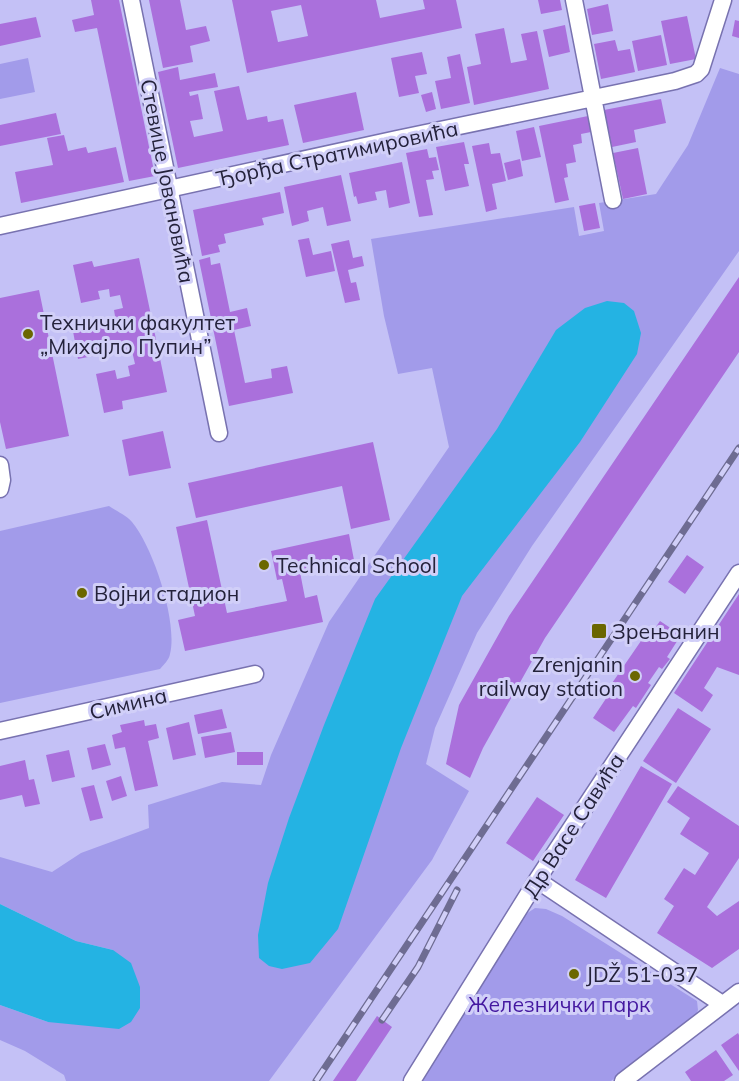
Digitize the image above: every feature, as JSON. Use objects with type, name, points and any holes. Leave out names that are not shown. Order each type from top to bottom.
[{"type":"street","name":"Стевице Јовановића","points":[[131,0],[219,433]]},
{"type":"street","points":[[574,0],[595,98],[613,200]]},
{"type":"street","name":"Ђорђа Стратимировића","points":[[0,226],[675,81],[696,74],[701,69],[723,0]]},
{"type":"street","points":[[0,465],[2,480],[0,489]]},
{"type":"street","name":"Др Васе Савића","points":[[412,1081],[537,879],[739,573]]},
{"type":"street","name":"Симина","points":[[0,731],[255,674]]},
{"type":"street","points":[[537,879],[722,1004]]},
{"type":"street","points":[[623,1081],[739,992]]},
{"type":"green space","points":[[28,58],[35,92],[0,99],[0,64]]},
{"type":"green space","points":[[720,68],[739,74],[739,251],[532,546],[477,633],[435,728],[426,764],[469,791],[432,860],[269,1081],[66,1081],[64,1075],[25,1051],[0,1040],[0,1005],[48,1022],[113,950],[76,941],[0,904],[0,857],[52,872],[81,853],[149,828],[148,805],[222,782],[261,785],[271,755],[329,622],[449,447],[432,368],[398,374],[384,316],[371,239],[574,207],[579,236],[604,231],[599,203],[656,194],[688,145]]},
{"type":"green space","name":"Војни стадион","points":[[109,506],[132,522],[155,566],[162,585],[170,623],[172,640],[169,658],[160,669],[0,703],[0,531]]},
{"type":"green space","name":"Железнички парк","points":[[535,908],[546,909],[562,916],[697,1001],[696,1015],[611,1081],[422,1081],[526,914]]},
{"type":"water","points":[[607,301],[624,303],[634,311],[641,333],[637,354],[580,442],[462,596],[401,748],[338,929],[310,963],[282,969],[269,966],[259,958],[258,935],[268,883],[289,818],[324,725],[375,599],[497,429],[556,330],[585,308]]},
{"type":"water","points":[[0,904],[76,941],[113,950],[131,963],[140,987],[140,1008],[131,1022],[119,1029],[48,1022],[0,1005]]},
{"type":"building","points":[[91,0],[119,0],[155,176],[129,181],[97,28],[75,32],[72,20],[94,15]]},
{"type":"building","points":[[149,0],[180,0],[186,30],[206,26],[210,41],[190,46],[193,62],[163,68]]},
{"type":"building","points":[[232,0],[376,0],[380,18],[425,9],[423,0],[456,0],[462,28],[247,73]],"holes":[[[301,5],[308,36],[278,42],[271,11]]]},
{"type":"building","points":[[538,0],[560,0],[562,10],[541,14]]},
{"type":"building","points":[[608,4],[613,31],[592,35],[587,9]]},
{"type":"building","points":[[687,16],[696,59],[670,64],[661,21]]},
{"type":"building","points":[[36,17],[41,37],[0,46],[0,24]]},
{"type":"building","points":[[735,20],[739,21],[739,38],[732,36]]},
{"type":"building","points":[[565,25],[570,52],[549,57],[543,30]]},
{"type":"building","points":[[504,28],[511,63],[527,60],[521,34],[537,31],[549,89],[474,105],[467,67],[481,64],[475,34]]},
{"type":"building","points":[[661,35],[667,65],[638,71],[632,41]]},
{"type":"building","points":[[615,40],[618,51],[630,49],[635,72],[601,79],[594,44]]},
{"type":"building","points":[[422,52],[427,74],[415,76],[419,93],[399,97],[391,58]]},
{"type":"building","points":[[460,54],[470,103],[441,109],[435,81],[451,78],[447,57]]},
{"type":"building","points":[[178,67],[180,80],[215,73],[218,87],[189,92],[190,96],[198,94],[203,119],[190,121],[194,137],[223,131],[214,91],[239,86],[247,120],[267,116],[268,122],[283,119],[289,145],[178,168],[158,72]]},
{"type":"building","points":[[356,92],[364,130],[303,143],[294,105]]},
{"type":"building","points":[[432,92],[436,109],[426,112],[421,95]]},
{"type":"building","points":[[661,99],[666,123],[634,130],[636,142],[612,147],[604,110]]},
{"type":"building","points":[[56,113],[61,134],[0,146],[0,125]]},
{"type":"building","points":[[588,116],[591,132],[581,134],[582,143],[573,145],[576,162],[566,164],[568,177],[564,178],[569,200],[555,203],[539,126]]},
{"type":"building","points":[[534,127],[541,157],[522,161],[516,131]]},
{"type":"building","points":[[64,135],[68,151],[86,147],[88,153],[116,147],[124,182],[21,203],[15,172],[53,165],[47,138]]},
{"type":"building","points":[[464,142],[469,164],[464,164],[469,186],[445,191],[436,147]]},
{"type":"building","points":[[489,143],[491,154],[500,153],[506,181],[492,184],[497,209],[486,212],[472,146]]},
{"type":"building","points":[[638,148],[647,194],[623,199],[613,153]]},
{"type":"building","points":[[427,149],[429,158],[436,157],[439,170],[432,171],[434,179],[426,180],[433,215],[419,217],[406,153]]},
{"type":"building","points":[[520,159],[523,176],[508,180],[504,163]]},
{"type":"building","points":[[402,162],[410,203],[389,208],[386,190],[375,192],[377,200],[358,204],[356,196],[354,197],[349,173]]},
{"type":"building","points":[[341,175],[351,221],[327,226],[323,207],[307,211],[309,221],[292,226],[284,187]]},
{"type":"building","points":[[280,192],[284,213],[262,218],[264,225],[224,234],[226,243],[218,245],[220,252],[202,256],[193,210]]},
{"type":"building","points":[[595,203],[600,228],[584,231],[579,206]]},
{"type":"building","points":[[309,238],[313,255],[331,251],[335,271],[306,277],[298,240]]},
{"type":"building","points":[[349,240],[353,258],[362,256],[364,266],[348,270],[351,283],[356,282],[360,300],[345,303],[331,244]]},
{"type":"building","points":[[210,257],[211,265],[220,263],[230,312],[247,308],[251,326],[234,330],[245,383],[272,378],[271,369],[287,366],[293,393],[229,406],[199,260]]},
{"type":"building","points":[[139,258],[167,392],[122,401],[123,409],[104,413],[96,374],[115,370],[117,379],[130,376],[128,366],[135,364],[132,351],[121,353],[119,346],[97,350],[98,355],[78,359],[71,320],[90,316],[91,321],[115,316],[114,310],[123,308],[120,295],[110,297],[109,289],[98,291],[100,299],[81,303],[73,265],[92,261],[94,267]]},
{"type":"building","points":[[739,277],[739,352],[545,638],[483,748],[470,778],[446,764],[459,705],[509,616]]},
{"type":"building","name":"Технички факултет „Михајло Пупин”","points":[[39,290],[69,436],[6,449],[0,422],[0,298]]},
{"type":"building","points":[[163,431],[171,468],[129,476],[122,440]]},
{"type":"building","points":[[373,442],[390,520],[351,529],[342,486],[196,518],[188,483]]},
{"type":"building","points":[[207,520],[227,613],[287,601],[282,579],[277,580],[271,551],[349,534],[354,560],[300,572],[305,598],[317,595],[323,622],[185,651],[178,620],[195,616],[176,527]]},
{"type":"building","points":[[687,555],[704,567],[685,594],[668,582]]},
{"type":"building","points":[[739,594],[739,675],[717,667],[704,688],[713,695],[702,712],[674,693]]},
{"type":"building","name":"Zrenjanin railway station","points":[[660,621],[681,635],[667,657],[670,659],[662,669],[659,667],[648,683],[651,685],[636,708],[633,706],[614,732],[593,718],[611,691],[608,689],[643,638],[646,641]]},
{"type":"building","points":[[678,708],[711,729],[676,783],[643,761]]},
{"type":"building","points":[[222,709],[227,728],[198,734],[194,715]]},
{"type":"building","points":[[144,720],[145,726],[156,724],[159,738],[148,741],[158,786],[135,791],[125,747],[115,749],[112,735],[122,732],[120,725]]},
{"type":"building","points":[[189,722],[196,755],[173,760],[166,728]]},
{"type":"building","points":[[231,732],[235,752],[205,758],[201,737]]},
{"type":"building","points":[[105,744],[111,765],[92,770],[87,748]]},
{"type":"building","points":[[69,750],[75,777],[52,782],[46,755]]},
{"type":"building","points":[[237,752],[263,752],[263,765],[237,765]]},
{"type":"building","points":[[25,760],[29,780],[34,779],[40,804],[25,807],[22,795],[0,800],[0,766]]},
{"type":"building","points":[[641,766],[672,784],[606,898],[575,880]]},
{"type":"building","points":[[121,776],[127,796],[112,801],[106,781]]},
{"type":"building","points":[[94,785],[103,818],[90,821],[81,788]]},
{"type":"building","points":[[678,786],[739,826],[739,858],[707,907],[717,916],[739,901],[739,949],[712,968],[657,933],[674,906],[664,899],[684,868],[695,875],[709,853],[680,834],[690,818],[667,802]]},
{"type":"building","points":[[537,797],[564,815],[533,861],[506,843]]},
{"type":"building","points":[[377,1016],[392,1027],[356,1081],[333,1081]]},
{"type":"building","points":[[738,1033],[739,1035],[739,1071],[721,1045]]},
{"type":"building","points":[[716,1050],[733,1075],[724,1081],[691,1081],[685,1072]]},
{"type":"railway","points":[[316,1081],[739,448]]},
{"type":"railway","points":[[382,1020],[418,967],[457,890]]},
{"type":"place","name":"Технички факултет „Михајло Пупин”","points":[[28,334]]},
{"type":"place","name":"Technical School","points":[[264,565]]},
{"type":"place","name":"Војни стадион","points":[[82,593]]},
{"type":"place","name":"Зрењанин","points":[[599,631]]},
{"type":"place","name":"Zrenjanin railway station","points":[[635,676]]},
{"type":"place","name":"JDŽ 51-037","points":[[574,974]]}]
